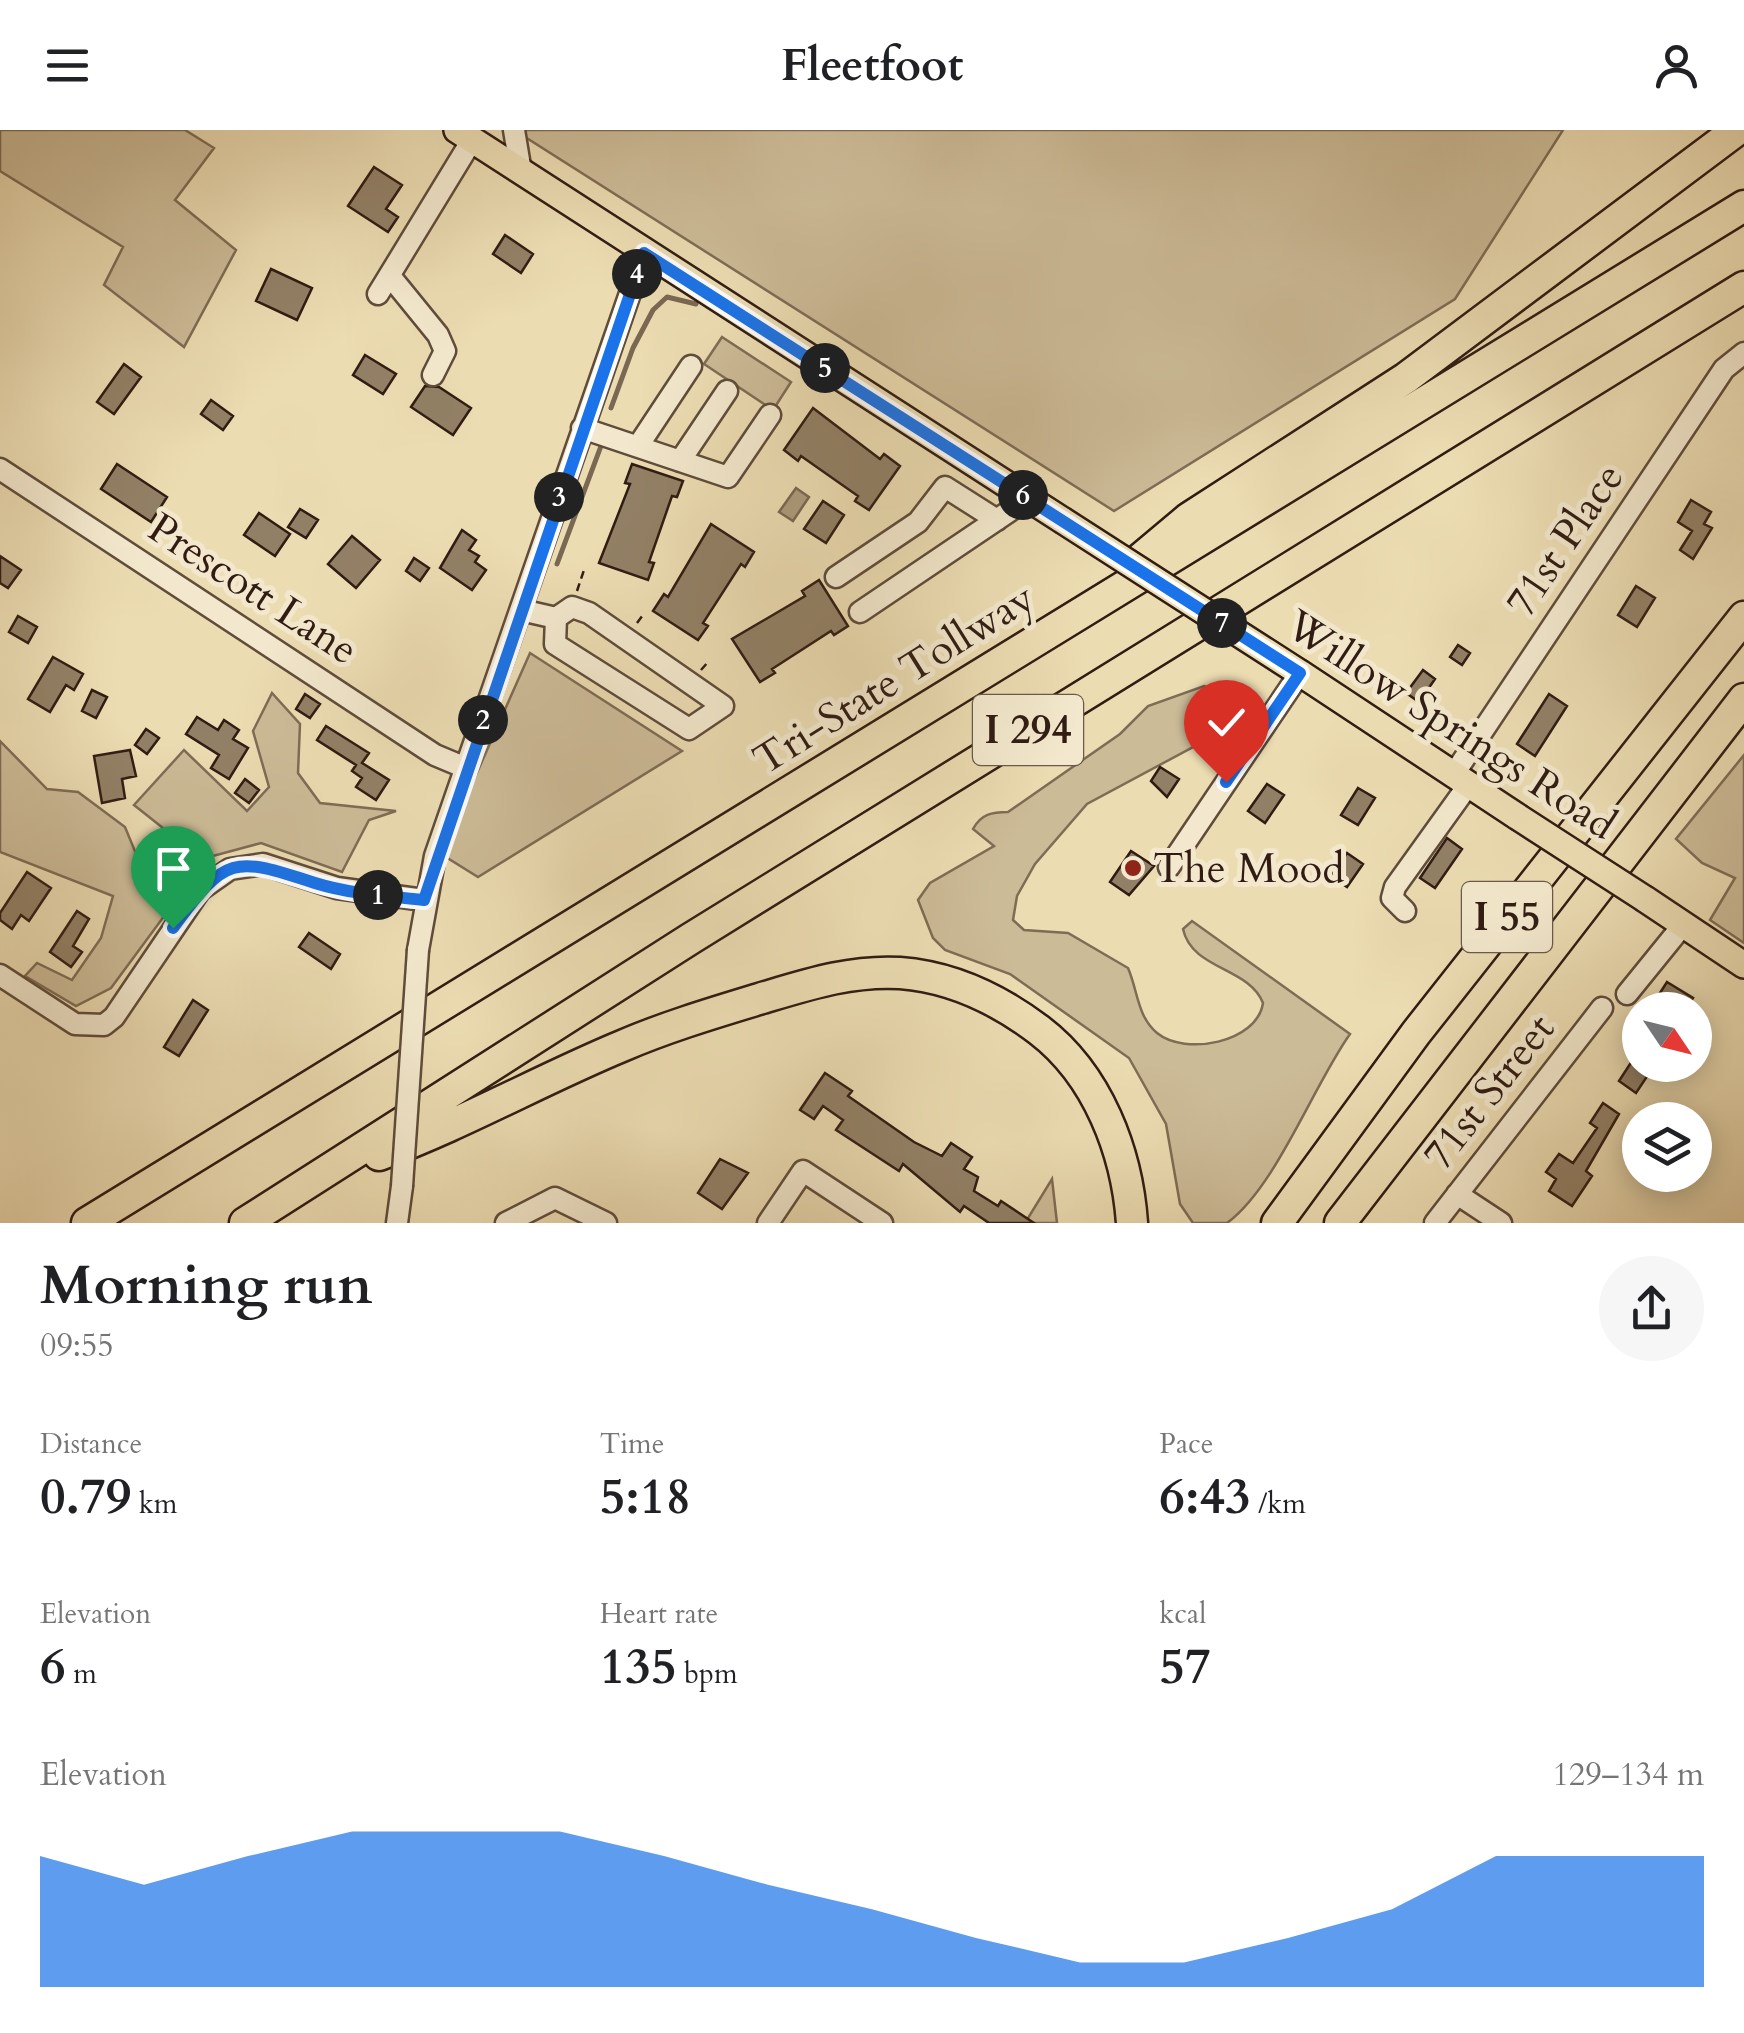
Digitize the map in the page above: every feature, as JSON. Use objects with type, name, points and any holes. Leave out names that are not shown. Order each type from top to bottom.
[{"type":"highway","points":[[1058,628],[1189,518],[1406,378],[1737,130]]},
{"type":"highway","name":"Tri-State Tollway","points":[[87,1223],[1744,206]]},
{"type":"highway","name":"I 294","points":[[245,1223],[690,939],[1744,287]]},
{"type":"highway","name":"I 55","points":[[1277,1223],[1416,1033],[1744,617]]},
{"type":"highway","name":"I 55","points":[[1340,1223],[1744,699]]},
{"type":"highway","points":[[316,1179],[445,1131],[624,1045],[706,1015],[820,981],[863,973],[902,973],[978,991],[1052,1040],[1081,1074],[1119,1146],[1132,1223]]},
{"type":"main road","name":"Willow Springs Road","points":[[465,135],[1300,673],[1744,965]]},
{"type":"street","points":[[514,130],[521,172]]},
{"type":"street","points":[[378,294],[465,135]]},
{"type":"street","points":[[397,1223],[424,900],[644,253]]},
{"type":"street","points":[[390,276],[438,334],[445,350],[433,375]]},
{"type":"street","name":"71st Place","points":[[1405,911],[1392,898],[1395,887],[1724,369],[1744,353]]},
{"type":"street","points":[[638,446],[690,366]]},
{"type":"street","points":[[680,460],[727,391]]},
{"type":"street","points":[[582,428],[728,476],[770,415]]},
{"type":"street","name":"Prescott Lane","points":[[0,469],[435,755],[466,768]]},
{"type":"street","points":[[836,577],[918,522],[945,487],[996,520]]},
{"type":"street","points":[[860,612],[1029,498]]},
{"type":"street","points":[[521,610],[556,618],[572,607],[589,612],[723,706],[689,729],[555,644],[556,618]]},
{"type":"street","points":[[1168,868],[1300,673]]},
{"type":"street","points":[[0,975],[76,1024],[104,1026],[200,890],[230,869],[263,864],[337,888],[424,900]]},
{"type":"street","points":[[1629,992],[1683,925]]},
{"type":"street","name":"71st Street","points":[[1434,1223],[1602,1008]]},
{"type":"street","points":[[768,1223],[804,1171],[882,1223]]},
{"type":"street","points":[[1457,1194],[1500,1223]]},
{"type":"street","points":[[506,1223],[555,1198],[606,1223]]},
{"type":"shaded area","points":[[0,130],[185,130],[214,148],[175,200],[236,250],[184,347],[104,285],[123,247],[0,171]]},
{"type":"shaded area","points":[[514,130],[1563,130],[1455,299],[1114,511]]},
{"type":"shaded area","points":[[722,337],[791,382],[773,410],[704,364]]},
{"type":"shaded area","points":[[796,488],[809,497],[793,521],[779,512]]},
{"type":"shaded area","points":[[530,653],[682,751],[478,877],[441,854]]},
{"type":"shaded area","points":[[1204,686],[1253,708],[1249,717],[1087,804],[1035,864],[1017,896],[1013,920],[1024,930],[1068,933],[1128,968],[1145,1019],[1169,1040],[1201,1044],[1234,1036],[1258,1017],[1263,1003],[1246,982],[1197,953],[1183,929],[1192,921],[1350,1034],[1262,1186],[1227,1223],[1193,1223],[1180,1204],[1166,1124],[1129,1058],[1010,974],[945,950],[933,938],[918,900],[930,883],[994,846],[973,829],[983,817],[1008,812],[1120,734],[1148,706]]},
{"type":"shaded area","points":[[272,693],[300,724],[298,773],[320,803],[396,811],[369,820],[342,872],[261,843],[202,859],[134,805],[184,750],[247,811],[269,787],[253,731]]},
{"type":"shaded area","points":[[0,741],[47,789],[78,792],[125,827],[139,861],[179,896],[111,988],[76,1006],[25,976],[37,963],[72,980],[101,938],[113,896],[0,852]]},
{"type":"shaded area","points":[[1744,755],[1744,943],[1710,920],[1735,878],[1702,863],[1676,839]]},
{"type":"shaded area","points":[[1052,1179],[1057,1223],[1025,1223]]},
{"type":"building","points":[[374,167],[402,185],[386,209],[398,217],[388,232],[348,206]]},
{"type":"building","points":[[505,235],[533,254],[521,273],[493,254]]},
{"type":"building","points":[[271,269],[312,288],[297,320],[256,301]]},
{"type":"building","points":[[365,355],[396,374],[383,394],[353,375]]},
{"type":"building","points":[[124,364],[141,377],[114,414],[97,402]]},
{"type":"building","points":[[425,386],[439,387],[471,408],[453,435],[411,407]]},
{"type":"building","points":[[211,400],[233,416],[223,430],[201,414]]},
{"type":"building","points":[[813,408],[880,459],[884,454],[900,466],[869,510],[855,501],[858,496],[801,456],[798,461],[784,450]]},
{"type":"building","points":[[117,464],[167,497],[151,522],[101,489]]},
{"type":"building","points":[[632,464],[683,481],[677,497],[672,496],[649,562],[654,563],[648,580],[599,563],[630,484],[625,483]]},
{"type":"building","points":[[1691,500],[1711,512],[1704,524],[1712,528],[1693,559],[1680,550],[1692,531],[1678,522]]},
{"type":"building","points":[[823,501],[844,515],[826,543],[804,529]]},
{"type":"building","points":[[300,509],[318,520],[306,538],[288,527]]},
{"type":"building","points":[[259,513],[290,534],[275,556],[244,535]]},
{"type":"building","points":[[711,524],[754,552],[745,567],[741,564],[703,623],[708,626],[698,640],[653,611],[664,594],[668,597]]},
{"type":"building","points":[[462,530],[476,540],[469,550],[479,556],[475,562],[486,570],[472,590],[440,568]]},
{"type":"building","points":[[352,536],[380,560],[356,588],[328,564]]},
{"type":"building","points":[[0,556],[21,570],[8,588],[0,583]]},
{"type":"building","points":[[414,558],[429,568],[420,581],[406,571]]},
{"type":"building","points":[[819,580],[848,626],[834,635],[831,631],[772,669],[775,673],[760,682],[732,639],[805,596],[802,591]]},
{"type":"building","points":[[1636,586],[1655,598],[1637,627],[1618,615]]},
{"type":"building","points":[[18,616],[37,627],[28,643],[9,632]]},
{"type":"building","points":[[1458,645],[1470,653],[1462,665],[1450,657]]},
{"type":"building","points":[[53,657],[83,674],[74,690],[66,685],[50,712],[28,699]]},
{"type":"building","points":[[1423,670],[1435,679],[1419,702],[1406,693]]},
{"type":"building","points":[[92,690],[107,697],[96,718],[82,711]]},
{"type":"building","points":[[305,694],[320,704],[310,718],[296,709]]},
{"type":"building","points":[[1549,694],[1567,706],[1535,756],[1517,744]]},
{"type":"building","points":[[197,717],[218,730],[224,720],[239,730],[233,739],[248,748],[229,779],[211,768],[219,755],[186,734]]},
{"type":"building","points":[[326,726],[369,753],[362,763],[389,780],[376,800],[356,787],[362,778],[352,771],[356,765],[317,740]]},
{"type":"building","points":[[146,729],[159,738],[147,754],[135,745]]},
{"type":"building","points":[[130,750],[136,776],[122,779],[125,798],[102,803],[94,756]]},
{"type":"building","points":[[1160,767],[1179,779],[1167,797],[1151,781]]},
{"type":"building","points":[[245,779],[259,790],[249,803],[235,793]]},
{"type":"building","points":[[1267,784],[1284,795],[1265,823],[1248,811]]},
{"type":"building","points":[[1358,788],[1375,798],[1358,825],[1341,815]]},
{"type":"building","points":[[1447,838],[1462,849],[1435,888],[1420,878]]},
{"type":"building","points":[[1131,851],[1154,866],[1129,895],[1110,882]]},
{"type":"building","points":[[1347,853],[1363,864],[1347,887],[1331,876]]},
{"type":"building","points":[[27,872],[51,888],[29,921],[21,915],[12,929],[0,920],[0,913]]},
{"type":"building","points":[[77,911],[89,919],[73,946],[82,952],[71,967],[50,952]]},
{"type":"building","points":[[309,933],[340,954],[331,969],[299,947]]},
{"type":"building","points":[[1667,982],[1683,992],[1661,992]]},
{"type":"building","points":[[193,1000],[208,1010],[179,1056],[164,1047]]},
{"type":"building","points":[[825,1073],[852,1091],[848,1096],[914,1142],[942,1156],[951,1143],[972,1157],[964,1169],[978,1177],[974,1191],[998,1206],[1001,1201],[1034,1223],[989,1223],[964,1206],[960,1212],[903,1164],[899,1171],[836,1130],[843,1120],[823,1106],[814,1119],[800,1110]]},
{"type":"building","points":[[1622,1076],[1622,1082],[1643,1082],[1636,1093],[1619,1081]]},
{"type":"building","points":[[1603,1103],[1619,1114],[1586,1171],[1592,1176],[1572,1206],[1549,1191],[1556,1179],[1546,1172],[1559,1154],[1573,1163],[1597,1128],[1590,1123]]},
{"type":"building","points":[[720,1159],[748,1173],[722,1209],[698,1193]]},
{"type":"waterway","points":[[611,408],[633,348],[653,310],[667,297],[696,304]]},
{"type":"waterway","points":[[557,564],[601,446]]},
{"type":"place","name":"The Mood","points":[[1133,868]]},
{"type":"route","points":[[173,928],[200,890],[215,877],[246,865],[263,864],[337,888],[424,900],[435,856],[644,253],[1300,673],[1226,782]]}]
